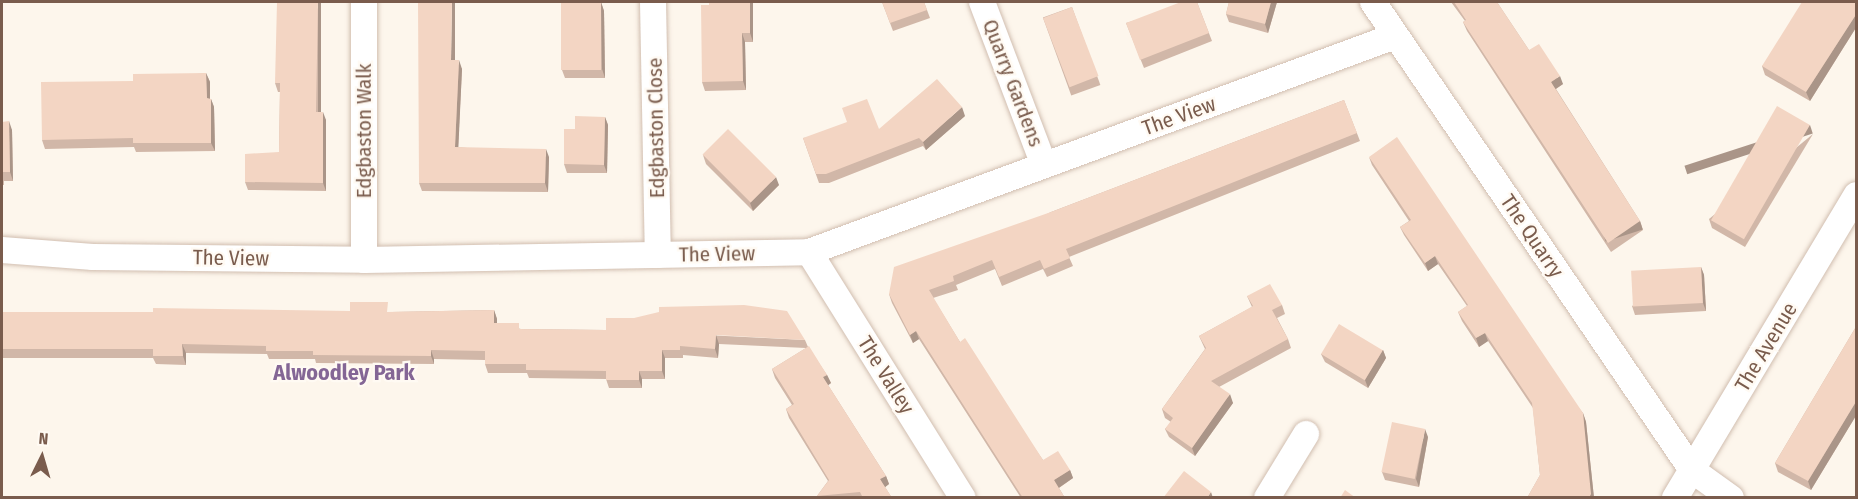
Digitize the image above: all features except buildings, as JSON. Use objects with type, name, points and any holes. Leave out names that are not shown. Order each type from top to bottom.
[{"type":"street","name":"Edgbaston Walk","points":[[364,2],[364,260]]},
{"type":"street","name":"Edgbaston Close","points":[[653,2],[658,255]]},
{"type":"street","name":"Quarry Gardens","points":[[982,2],[1044,165]]},
{"type":"street","name":"The Quarry","points":[[1373,2],[1692,470],[1731,498]]},
{"type":"street","name":"The View","points":[[2,250],[93,257],[364,260],[809,252],[1395,36]]},
{"type":"street","name":"The Avenue","points":[[1675,498],[1857,195]]},
{"type":"street","name":"The Valley","points":[[809,252],[963,498]]},
{"type":"street","points":[[1267,498],[1306,434]]},
{"type":"district","name":"Alwoodley Park","points":[[344,373]]}]
